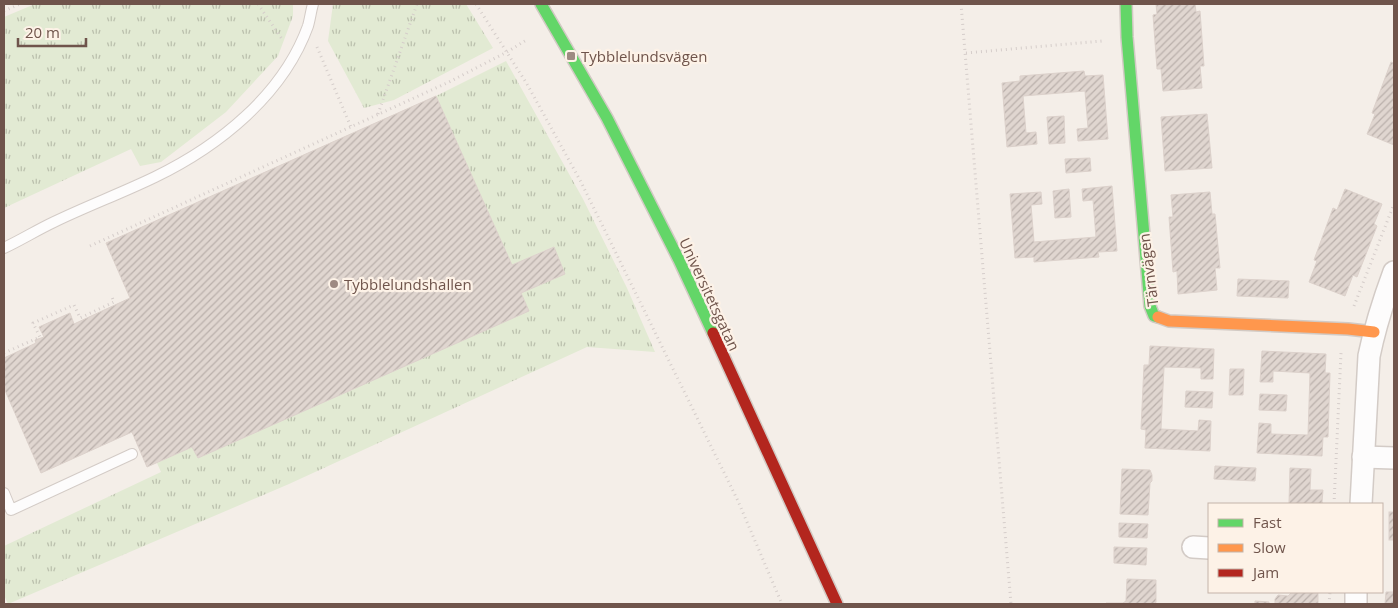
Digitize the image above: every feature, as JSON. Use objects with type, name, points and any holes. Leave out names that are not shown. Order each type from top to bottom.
[{"type":"street","name":"Universitetsgatan","points":[[541,4],[606,118],[679,260],[837,604]]},
{"type":"street","name":"Tärnvägen","points":[[1126,4],[1127,37],[1150,306],[1154,316],[1168,321],[1348,329],[1374,332]]},
{"type":"street","points":[[1361,503],[1369,356],[1383,301],[1394,272]]},
{"type":"street","points":[[1363,457],[1394,458]]},
{"type":"lane","points":[[4,248],[54,222],[154,178],[215,142],[249,113],[267,94],[294,58],[308,25],[312,4]]},
{"type":"lane","points":[[4,493],[11,510],[132,454]]},
{"type":"path","points":[[4,11],[20,4]]},
{"type":"path","points":[[258,4],[282,39],[288,41],[302,39],[315,43],[351,127]]},
{"type":"path","points":[[378,114],[417,4]]},
{"type":"path","points":[[476,4],[527,84],[581,182],[738,501],[782,604]]},
{"type":"path","points":[[961,4],[1011,604]]},
{"type":"path","points":[[966,53],[1119,40],[1127,37]]},
{"type":"path","points":[[90,246],[449,82],[528,39]]},
{"type":"path","points":[[4,353],[40,336],[34,323],[74,305],[80,318],[114,302],[112,297]]},
{"type":"green space","points":[[35,4],[293,4],[293,16],[278,56],[226,112],[161,162],[140,166],[131,149],[4,208],[4,17]]},
{"type":"green space","points":[[333,4],[466,4],[493,48],[394,100],[364,108],[328,41]]},
{"type":"green space","points":[[506,61],[583,199],[627,288],[655,352],[587,347],[289,484],[8,604],[4,595],[4,546],[161,472],[157,463],[192,447],[198,458],[529,311],[521,293],[565,274],[553,247],[512,265],[436,96]]},
{"type":"building","points":[[1156,4],[1195,4],[1196,12],[1200,11],[1204,66],[1200,66],[1202,88],[1163,91],[1161,69],[1157,69],[1153,15],[1157,14]]},
{"type":"building","points":[[1391,62],[1394,63],[1394,145],[1367,134],[1375,114],[1372,113]]},
{"type":"building","points":[[1084,71],[1085,76],[1103,75],[1108,139],[1078,141],[1077,129],[1088,128],[1085,91],[1023,96],[1026,133],[1036,132],[1037,144],[1007,147],[1002,83],[1020,81],[1020,76]]},
{"type":"building","name":"Tybblelundshallen","points":[[436,96],[512,265],[554,247],[565,274],[521,293],[529,311],[198,458],[192,447],[147,467],[132,432],[41,473],[4,388],[4,358],[36,343],[35,340],[44,337],[39,327],[70,313],[74,324],[130,298],[106,243]]},
{"type":"building","points":[[1207,114],[1212,168],[1165,171],[1161,117]]},
{"type":"building","points":[[1064,116],[1065,143],[1049,144],[1047,117]]},
{"type":"building","points":[[1090,158],[1091,171],[1066,173],[1065,159]]},
{"type":"building","points":[[1112,186],[1117,251],[1098,252],[1099,257],[1034,262],[1034,257],[1015,258],[1010,194],[1041,192],[1042,204],[1031,205],[1034,242],[1096,237],[1093,200],[1083,201],[1082,189]]},
{"type":"building","points":[[1069,189],[1071,217],[1055,218],[1053,191]]},
{"type":"building","points":[[1345,189],[1382,204],[1374,224],[1377,226],[1357,277],[1353,275],[1345,296],[1309,282],[1317,261],[1314,260],[1333,208],[1337,210]]},
{"type":"building","points":[[1210,192],[1212,214],[1215,214],[1220,268],[1215,268],[1217,290],[1178,294],[1177,271],[1173,272],[1169,217],[1173,217],[1171,195]]},
{"type":"building","points":[[1238,279],[1289,281],[1288,298],[1237,296]]},
{"type":"building","points":[[1150,346],[1214,349],[1213,379],[1201,379],[1201,368],[1164,367],[1161,429],[1198,431],[1199,420],[1211,421],[1210,451],[1145,448],[1146,430],[1141,429],[1144,365],[1149,365]]},
{"type":"building","points":[[1262,351],[1326,354],[1325,373],[1330,373],[1328,437],[1323,437],[1322,456],[1257,453],[1259,423],[1271,424],[1271,434],[1308,435],[1310,373],[1273,371],[1273,382],[1260,382]]},
{"type":"building","points":[[1230,369],[1244,369],[1243,395],[1229,395]]},
{"type":"building","points":[[1186,391],[1213,392],[1212,408],[1185,407]]},
{"type":"building","points":[[1260,394],[1287,395],[1286,411],[1259,410]]},
{"type":"building","points":[[1215,466],[1256,468],[1255,481],[1214,479]]},
{"type":"building","points":[[1290,468],[1311,469],[1310,490],[1323,490],[1322,503],[1289,503]]},
{"type":"building","points":[[1122,469],[1150,470],[1152,481],[1150,483],[1148,515],[1120,514]]},
{"type":"building","points":[[1389,512],[1394,512],[1394,540],[1389,540]]},
{"type":"building","points":[[1119,523],[1148,524],[1147,538],[1119,537]]},
{"type":"building","points":[[1114,547],[1147,548],[1146,565],[1114,563]]},
{"type":"building","points":[[1127,579],[1156,580],[1155,604],[1106,604],[1123,603],[1126,601]]},
{"type":"building","points":[[1386,592],[1394,592],[1394,604],[1385,604]]},
{"type":"building","points":[[1291,593],[1318,593],[1318,604],[1275,604],[1275,599],[1278,595],[1288,596]]},
{"type":"building","points":[[1255,601],[1269,602],[1269,604],[1255,604]]},
{"type":"traffic: fast","points":[[541,4],[607,118],[679,260],[713,333]]},
{"type":"traffic: fast","points":[[1126,4],[1127,37],[1150,306],[1154,316],[1158,317]]},
{"type":"traffic: slow","points":[[1158,317],[1169,321],[1348,329],[1374,332]]},
{"type":"traffic: jam","points":[[713,333],[837,604]]},
{"type":"place","name":"Tybblelundsvägen","points":[[571,56]]},
{"type":"place","name":"Tybblelundshallen","points":[[334,284]]}]
